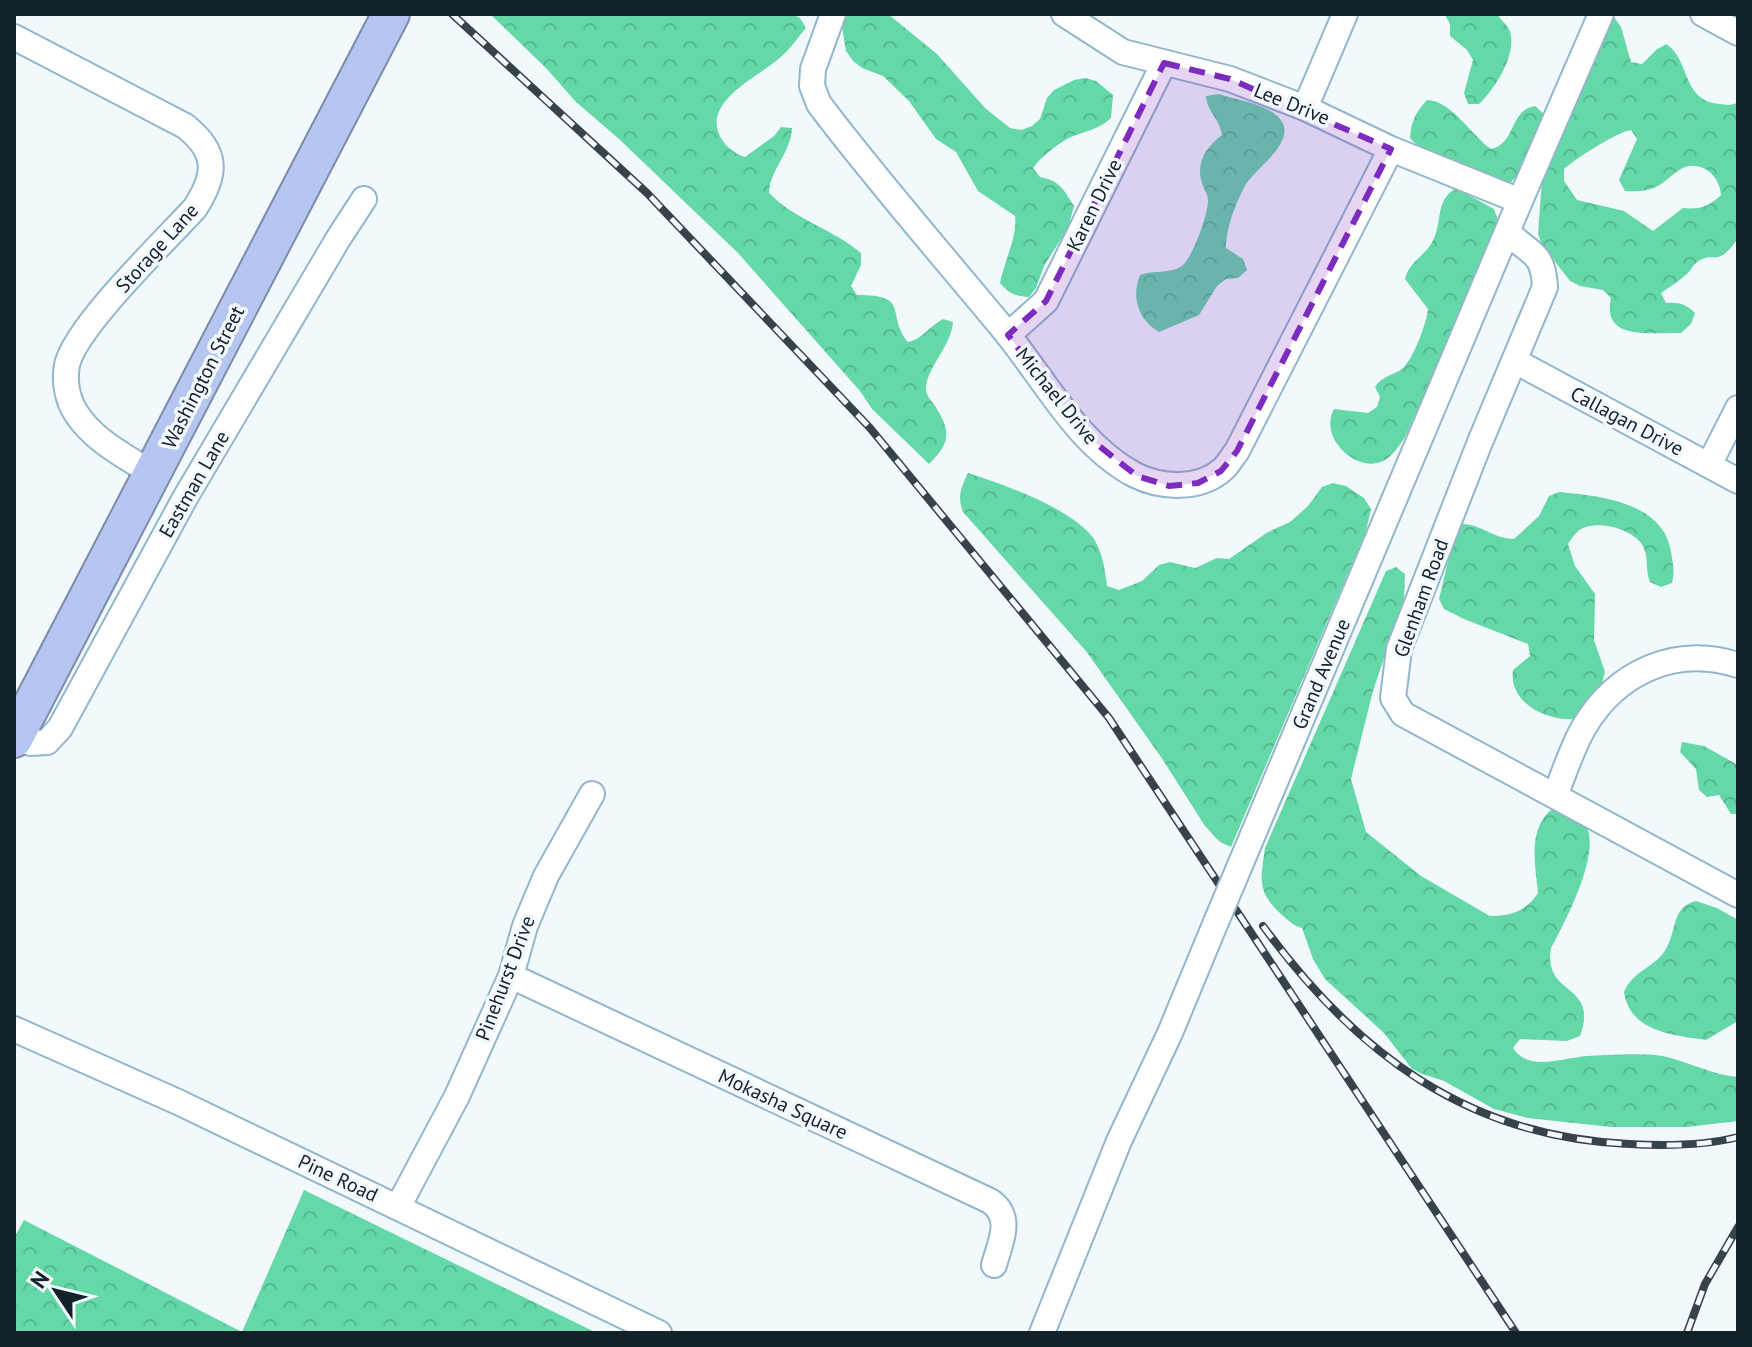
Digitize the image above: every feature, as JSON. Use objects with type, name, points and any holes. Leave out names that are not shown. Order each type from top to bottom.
[{"type":"highway","name":"Washington Street","points":[[15,738],[391,14]]},
{"type":"street","name":"Michael Drive","points":[[833,14],[813,69],[812,86],[819,104],[1008,335],[1084,434],[1108,458],[1137,476],[1169,486],[1198,483],[1221,471],[1237,451],[1391,149]]},
{"type":"street","name":"Lee Drive","points":[[1064,14],[1087,22],[1123,52],[1230,79],[1520,201]]},
{"type":"street","points":[[1305,108],[1345,14]]},
{"type":"street","name":"Grand Avenue","points":[[1042,1333],[1119,1141],[1170,1033],[1601,14]]},
{"type":"street","points":[[1703,14],[1738,33]]},
{"type":"street","name":"Storage Lane","points":[[14,37],[185,126],[200,138],[210,154],[211,174],[195,208],[106,305],[78,342],[67,364],[66,388],[75,412],[96,437],[153,474]]},
{"type":"street","name":"Karen Drive","points":[[1008,335],[1046,301],[1164,63]]},
{"type":"street","name":"Eastman Lane","points":[[15,738],[30,743],[47,742],[60,728],[185,498],[364,199]]},
{"type":"street","name":"Glenham Road","points":[[1507,232],[1522,247],[1539,256],[1545,287],[1399,649],[1393,698],[1403,714],[1738,895]]},
{"type":"street","name":"Callagan Drive","points":[[1515,361],[1738,481]]},
{"type":"street","points":[[1709,465],[1738,408]]},
{"type":"street","points":[[1555,796],[1585,726],[1632,674],[1667,660],[1737,662]]},
{"type":"street","name":"Pinehurst Drive","points":[[398,1207],[457,1096],[511,976],[525,926],[546,876],[592,794]]},
{"type":"street","name":"Mokasha Square","points":[[511,976],[990,1201],[1001,1210],[1004,1224],[994,1265]]},
{"type":"street","name":"Pine Road","points":[[14,1029],[178,1102],[659,1333]]},
{"type":"highlighted area","points":[[1164,63],[1230,79],[1391,149],[1237,451],[1221,471],[1198,483],[1169,486],[1137,476],[1084,434],[1008,335],[1046,301]]},
{"type":"green space","points":[[490,14],[792,14],[800,18],[806,28],[782,56],[726,101],[719,112],[717,125],[726,145],[745,157],[774,136],[781,127],[792,128],[769,193],[790,210],[861,253],[861,265],[851,286],[857,295],[885,298],[891,302],[901,332],[908,342],[943,319],[953,322],[926,386],[946,428],[942,449],[929,464],[872,409],[860,391],[738,253],[576,102]]},
{"type":"green space","points":[[848,14],[888,14],[937,54],[985,108],[1010,128],[1021,130],[1032,126],[1040,119],[1047,98],[1054,90],[1074,80],[1085,78],[1096,81],[1113,95],[1111,118],[1059,144],[1033,168],[1040,177],[1060,187],[1074,206],[1068,228],[1029,297],[1013,294],[1000,283],[1013,240],[1015,216],[978,191],[956,152],[936,139],[909,101],[883,76],[853,61],[846,51],[842,27]]},
{"type":"green space","points":[[1497,14],[1509,29],[1511,48],[1508,59],[1498,80],[1479,104],[1468,104],[1464,93],[1473,60],[1467,50],[1450,36],[1450,24],[1445,15]]},
{"type":"green space","points":[[1614,17],[1621,27],[1631,62],[1642,64],[1666,44],[1674,51],[1698,95],[1719,104],[1738,102],[1738,238],[1725,254],[1702,259],[1661,293],[1666,303],[1682,304],[1695,313],[1691,324],[1681,333],[1632,332],[1621,328],[1610,312],[1611,298],[1603,290],[1570,281],[1542,245],[1538,234],[1542,179],[1605,22]],"holes":[[[1631,130],[1637,139],[1619,180],[1625,191],[1654,188],[1681,169],[1698,166],[1710,172],[1718,182],[1721,195],[1704,206],[1683,208],[1653,231],[1624,211],[1577,200],[1564,181],[1564,169],[1596,146],[1625,132]]]},
{"type":"green space","points":[[1219,94],[1256,105],[1276,115],[1283,124],[1282,142],[1246,184],[1230,224],[1226,248],[1243,259],[1247,270],[1238,278],[1226,279],[1217,286],[1199,315],[1159,332],[1141,314],[1137,283],[1140,275],[1174,270],[1183,265],[1195,244],[1208,201],[1200,176],[1201,162],[1207,150],[1222,135],[1206,96]]},
{"type":"green space","points":[[1427,100],[1453,112],[1491,149],[1505,141],[1521,114],[1535,106],[1544,114],[1519,174],[1511,182],[1505,182],[1417,145],[1410,138],[1412,127],[1417,113]]},
{"type":"green space","points":[[1456,188],[1494,209],[1498,220],[1497,232],[1405,437],[1387,459],[1373,464],[1362,462],[1352,458],[1336,442],[1330,420],[1334,409],[1368,413],[1377,407],[1380,397],[1375,387],[1384,378],[1402,369],[1411,358],[1428,309],[1405,279],[1409,268],[1431,244],[1444,200]]},
{"type":"green space","points":[[968,473],[1036,499],[1084,528],[1100,550],[1107,586],[1119,590],[1142,581],[1159,565],[1170,562],[1195,568],[1217,558],[1229,559],[1268,532],[1290,522],[1308,506],[1322,487],[1333,483],[1346,486],[1364,498],[1371,509],[1366,531],[1231,847],[1220,842],[1205,826],[1161,757],[1086,651],[963,512],[961,492]]},
{"type":"green space","points":[[1559,492],[1611,500],[1643,512],[1666,535],[1673,568],[1672,583],[1661,587],[1650,582],[1646,555],[1639,540],[1609,526],[1583,528],[1568,544],[1575,566],[1595,594],[1594,640],[1605,672],[1599,695],[1577,719],[1543,714],[1523,701],[1517,692],[1513,670],[1530,656],[1528,644],[1444,609],[1439,599],[1455,532],[1462,524],[1514,539],[1539,516],[1549,496]]},
{"type":"green space","points":[[1396,567],[1405,574],[1404,598],[1373,691],[1351,779],[1366,832],[1421,876],[1490,916],[1498,916],[1523,908],[1538,893],[1535,846],[1540,824],[1546,815],[1555,807],[1574,815],[1583,822],[1589,833],[1590,848],[1573,904],[1551,948],[1550,964],[1561,983],[1583,1006],[1580,1036],[1567,1041],[1520,1039],[1513,1048],[1528,1060],[1537,1062],[1587,1056],[1659,1055],[1738,1077],[1738,1121],[1687,1127],[1611,1127],[1528,1118],[1494,1109],[1444,1081],[1412,1069],[1384,1033],[1325,979],[1313,959],[1302,928],[1288,921],[1267,898],[1262,884],[1265,848],[1386,571]]},
{"type":"green space","points":[[1682,742],[1704,746],[1738,765],[1738,814],[1731,814],[1719,795],[1707,797],[1699,790],[1696,769],[1680,752]]},
{"type":"green space","points":[[1696,901],[1738,920],[1738,1021],[1706,1040],[1667,1033],[1644,1023],[1635,1016],[1624,992],[1633,978],[1663,954],[1679,913]]},
{"type":"green space","points":[[304,1190],[597,1333],[14,1333],[14,1238],[24,1220],[242,1332]]},
{"type":"railway","points":[[452,14],[647,193],[870,428],[1109,718],[1516,1333]]},
{"type":"railway","points":[[1263,926],[1299,972],[1337,1013],[1377,1049],[1420,1080],[1467,1105],[1517,1125],[1571,1138],[1670,1145],[1738,1137]]},
{"type":"railway","points":[[1687,1333],[1705,1284],[1738,1227]]}]
